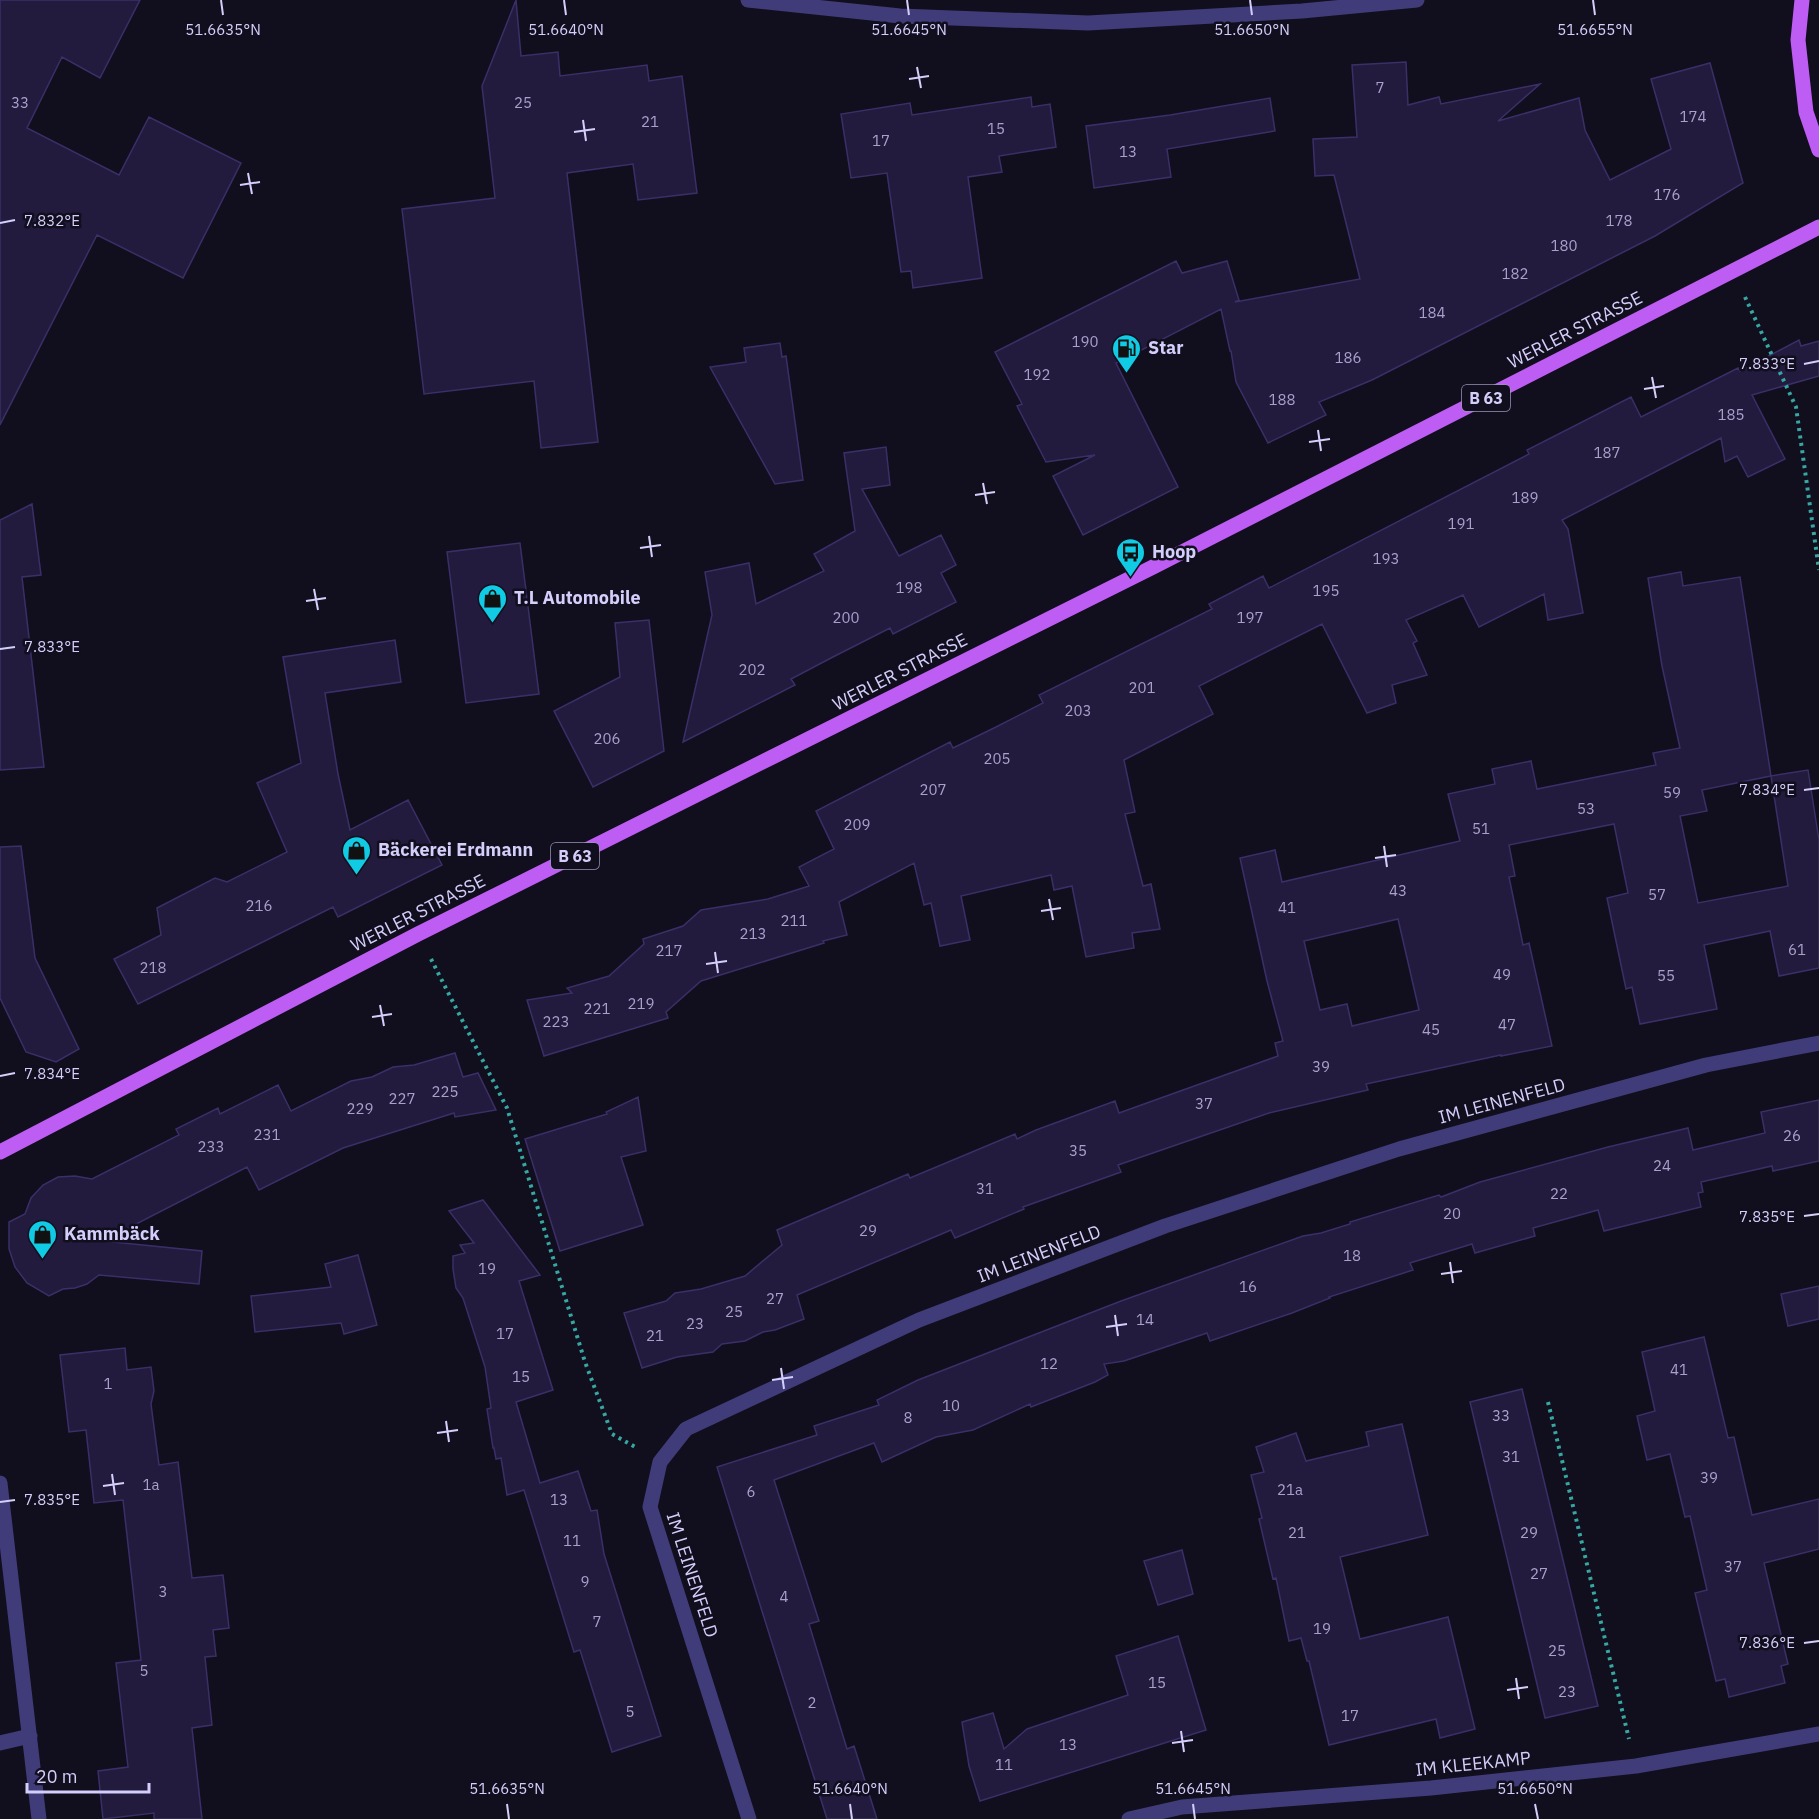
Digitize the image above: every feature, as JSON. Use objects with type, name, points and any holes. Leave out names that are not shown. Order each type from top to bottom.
[{"type":"main road","points":[[1802,0],[1798,40],[1806,112],[1819,150]]},
{"type":"main road","name":"WERLER STRASSE","points":[[0,1152],[418,934],[1153,567],[1819,227]]},
{"type":"street","points":[[748,0],[900,16],[1088,23],[1302,11],[1417,0]]},
{"type":"street","name":"IM LEINENFELD","points":[[749,1819],[650,1507],[660,1462],[686,1429],[919,1320],[1165,1227],[1400,1149],[1706,1065],[1819,1043]]},
{"type":"street","points":[[0,1483],[39,1819]]},
{"type":"street","name":"IM KLEEKAMP","points":[[1129,1819],[1182,1807],[1431,1788],[1636,1766],[1819,1734]]},
{"type":"street","points":[[0,1743],[30,1736]]},
{"type":"path","points":[[1734,272],[1796,407],[1819,570]]},
{"type":"path","points":[[418,934],[507,1108],[585,1362],[612,1434],[660,1462]]},
{"type":"path","points":[[1548,1402],[1636,1766]]},
{"type":"building","points":[[0,0],[140,0],[100,78],[62,57],[27,128],[119,175],[149,117],[241,163],[183,278],[97,235],[0,425]]},
{"type":"building","points":[[516,0],[521,56],[558,52],[560,76],[647,65],[649,81],[682,76],[697,193],[638,200],[633,164],[567,173],[598,442],[541,448],[534,381],[424,394],[402,209],[495,198],[482,86]]},
{"type":"building","points":[[1406,62],[1408,105],[1439,97],[1441,104],[1540,84],[1498,121],[1579,98],[1585,130],[1610,180],[1671,149],[1651,79],[1710,63],[1743,183],[1655,236],[1372,380],[1319,402],[1326,415],[1268,443],[1236,382],[1221,309],[1116,363],[1178,487],[1083,535],[1053,476],[1095,455],[1046,462],[1017,406],[1022,404],[995,352],[1176,261],[1182,273],[1227,261],[1239,300],[1235,302],[1360,279],[1334,175],[1315,176],[1313,139],[1357,137],[1352,65]]},
{"type":"building","points":[[1031,97],[1032,107],[1050,104],[1056,147],[999,156],[1002,172],[968,177],[982,278],[913,288],[911,271],[901,272],[887,173],[851,178],[841,114],[910,103],[912,115]]},
{"type":"building","points":[[1270,98],[1275,131],[1167,149],[1171,177],[1094,188],[1086,126]]},
{"type":"building","points":[[1799,340],[1801,346],[1819,341],[1819,376],[1752,395],[1785,459],[1748,477],[1737,456],[1725,462],[1721,438],[1562,520],[1568,529],[1583,613],[1548,620],[1544,594],[1479,627],[1463,595],[1406,620],[1417,641],[1413,643],[1427,675],[1392,685],[1396,703],[1367,713],[1322,624],[1199,686],[1213,714],[1124,760],[1135,812],[1125,814],[1143,886],[1151,884],[1160,929],[1132,933],[1134,948],[1086,957],[1072,886],[1054,890],[1051,875],[961,896],[970,940],[940,946],[931,903],[924,905],[914,863],[839,902],[847,935],[701,981],[666,1012],[668,1018],[544,1056],[527,1000],[572,993],[567,988],[609,976],[644,944],[643,939],[683,926],[701,910],[768,899],[809,886],[799,867],[834,849],[816,811],[950,742],[953,748],[1043,703],[1039,695],[1212,609],[1209,604],[1263,576],[1269,588],[1529,454],[1527,450],[1631,397],[1641,417],[1738,368],[1740,371]]},
{"type":"building","points":[[780,343],[782,357],[786,356],[803,480],[775,484],[710,367],[746,362],[744,348]]},
{"type":"building","points":[[886,447],[890,485],[862,489],[899,556],[941,535],[956,565],[941,573],[956,602],[893,634],[890,628],[831,658],[791,679],[795,685],[683,742],[712,615],[705,572],[749,563],[756,604],[824,571],[814,554],[855,531],[844,453]]},
{"type":"building","points":[[32,504],[41,575],[22,577],[44,767],[0,770],[0,520]]},
{"type":"building","name":"T.L Automobile","points":[[520,543],[539,694],[466,703],[447,552]]},
{"type":"building","points":[[1681,572],[1683,586],[1740,577],[1771,776],[1808,770],[1819,840],[1819,968],[1779,976],[1770,931],[1704,945],[1717,1009],[1640,1024],[1632,987],[1626,989],[1607,898],[1628,893],[1614,824],[1509,845],[1515,876],[1509,877],[1523,945],[1529,943],[1552,1046],[1366,1084],[1368,1090],[1269,1113],[1118,1165],[1121,1172],[1023,1207],[1024,1209],[955,1238],[951,1230],[797,1295],[804,1319],[763,1332],[745,1341],[722,1344],[713,1352],[677,1357],[642,1368],[624,1313],[666,1301],[675,1293],[701,1289],[745,1276],[782,1245],[777,1230],[908,1174],[910,1178],[1015,1134],[1017,1139],[1115,1101],[1119,1113],[1278,1056],[1275,1043],[1283,1041],[1267,981],[1240,858],[1275,850],[1282,882],[1460,841],[1448,794],[1495,784],[1492,769],[1531,761],[1537,789],[1656,765],[1653,753],[1680,748],[1662,666],[1648,578]],"holes":[[[1771,776],[1788,886],[1698,903],[1680,816],[1707,811],[1702,790]],[[1398,919],[1419,1010],[1352,1026],[1347,1004],[1320,1010],[1304,941]]]},
{"type":"building","points":[[649,620],[664,751],[593,787],[554,711],[620,677],[615,623]]},
{"type":"building","points":[[395,640],[401,682],[325,693],[338,774],[350,830],[408,800],[442,865],[338,917],[333,907],[138,1004],[114,959],[161,935],[157,908],[215,878],[227,882],[287,852],[257,783],[301,763],[283,657]]},
{"type":"building","points":[[21,846],[35,958],[79,1049],[56,1062],[26,1052],[0,998],[0,847]]},
{"type":"building","points":[[455,1053],[463,1077],[478,1073],[496,1110],[455,1117],[454,1113],[343,1148],[259,1190],[247,1167],[103,1241],[202,1251],[199,1284],[99,1275],[87,1284],[63,1289],[49,1296],[27,1283],[15,1267],[9,1249],[9,1222],[25,1214],[31,1198],[43,1185],[58,1177],[75,1176],[92,1179],[179,1135],[176,1129],[218,1108],[220,1114],[278,1085],[291,1111],[351,1081],[372,1077],[393,1067],[414,1065]]},
{"type":"building","points":[[638,1097],[646,1151],[621,1157],[643,1225],[560,1251],[525,1139],[607,1114],[606,1112]]},
{"type":"building","points":[[1819,1100],[1819,1161],[1773,1171],[1772,1166],[1701,1182],[1703,1192],[1698,1193],[1701,1207],[1604,1231],[1598,1210],[1533,1228],[1535,1236],[1475,1253],[1472,1244],[1410,1263],[1413,1270],[1329,1297],[1292,1313],[1210,1341],[1207,1333],[1124,1361],[1104,1364],[1108,1375],[1095,1382],[1031,1407],[1030,1404],[973,1430],[936,1437],[882,1462],[874,1443],[774,1480],[819,1621],[809,1624],[847,1749],[854,1746],[877,1819],[827,1819],[717,1467],[817,1435],[814,1426],[879,1405],[877,1400],[918,1380],[1121,1301],[1303,1236],[1321,1233],[1439,1195],[1441,1197],[1480,1182],[1688,1128],[1693,1150],[1765,1133],[1761,1112]]},
{"type":"building","points":[[483,1200],[540,1275],[519,1281],[553,1390],[516,1402],[540,1483],[578,1471],[591,1511],[597,1510],[604,1554],[661,1736],[612,1752],[580,1650],[574,1652],[524,1490],[507,1495],[501,1458],[496,1459],[493,1448],[487,1409],[491,1408],[485,1367],[463,1298],[456,1288],[453,1269],[453,1256],[465,1253],[460,1245],[474,1243],[449,1211]]},
{"type":"building","points":[[358,1255],[377,1325],[344,1334],[341,1323],[255,1332],[251,1296],[331,1287],[325,1264]]},
{"type":"building","points":[[1819,1286],[1819,1319],[1788,1326],[1781,1294]]},
{"type":"building","points":[[1704,1337],[1728,1438],[1734,1437],[1752,1515],[1819,1499],[1819,1549],[1764,1563],[1788,1664],[1781,1666],[1785,1683],[1729,1697],[1725,1679],[1716,1681],[1695,1593],[1707,1590],[1690,1516],[1685,1517],[1670,1454],[1647,1460],[1637,1416],[1655,1411],[1642,1352]]},
{"type":"building","points":[[125,1348],[127,1370],[151,1367],[154,1391],[151,1404],[159,1465],[178,1462],[192,1578],[223,1575],[229,1628],[213,1630],[216,1656],[205,1657],[212,1725],[192,1728],[202,1819],[154,1819],[154,1813],[103,1819],[98,1771],[128,1767],[116,1663],[141,1660],[123,1500],[94,1503],[86,1430],[69,1432],[60,1355]]},
{"type":"building","points":[[1522,1389],[1598,1706],[1545,1718],[1470,1402]]},
{"type":"building","points":[[1402,1424],[1428,1535],[1340,1557],[1360,1639],[1448,1617],[1475,1729],[1440,1738],[1436,1719],[1329,1745],[1309,1661],[1307,1661],[1301,1638],[1289,1641],[1276,1578],[1273,1579],[1259,1519],[1262,1518],[1251,1475],[1264,1472],[1256,1447],[1296,1433],[1306,1461],[1369,1446],[1366,1432]]},
{"type":"building","points":[[1182,1550],[1193,1594],[1158,1605],[1144,1561]]},
{"type":"building","points":[[1178,1636],[1206,1730],[980,1801],[969,1766],[962,1722],[993,1713],[1004,1749],[1027,1729],[1128,1695],[1116,1656]]},
{"type":"place","name":"Star","points":[[1127,374]]},
{"type":"place","name":"Hoop","points":[[1131,578]]},
{"type":"place","name":"T.L Automobile","points":[[493,624]]},
{"type":"place","name":"Bäckerei Erdmann","points":[[357,876]]},
{"type":"place","name":"Kammbäck","points":[[43,1260]]}]
